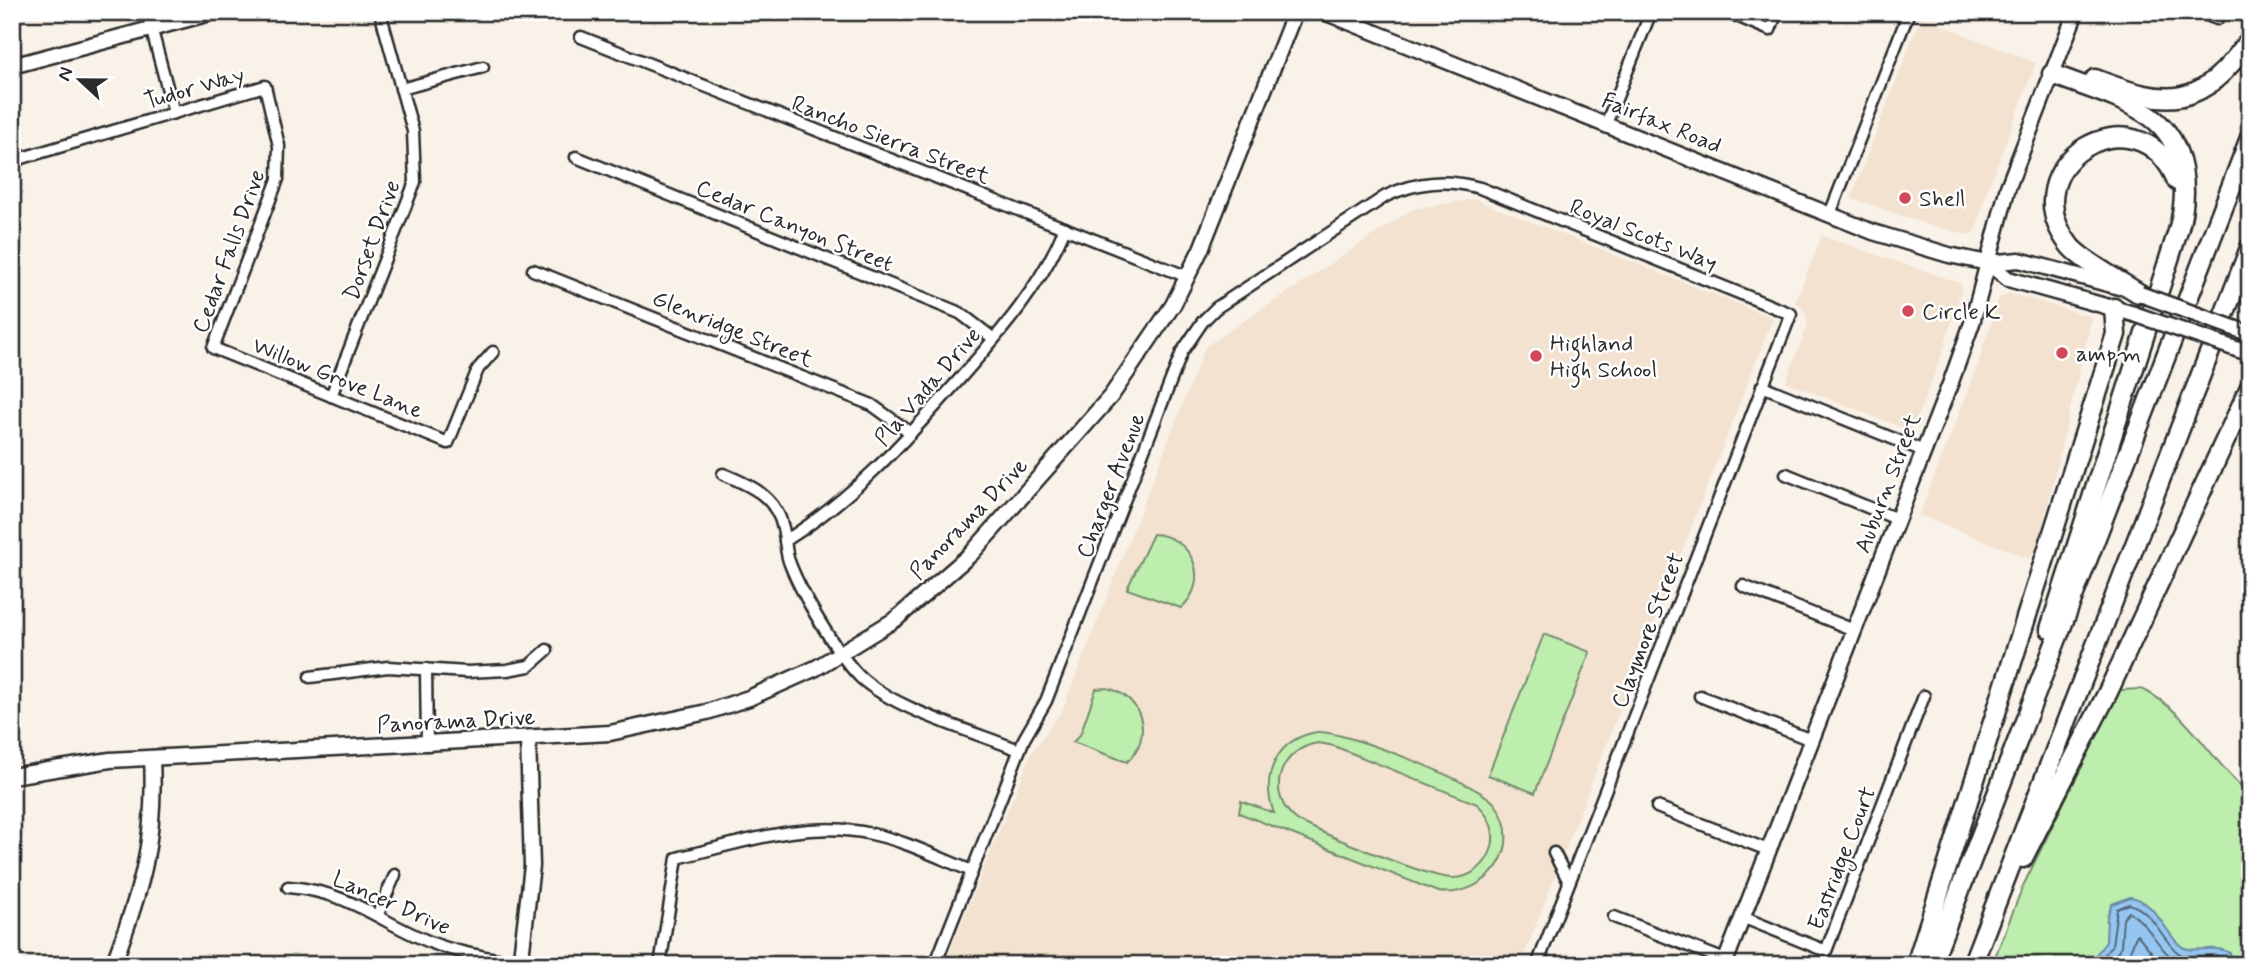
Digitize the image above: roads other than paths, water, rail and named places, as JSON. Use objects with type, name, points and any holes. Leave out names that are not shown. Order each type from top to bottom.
[{"type":"highway","points":[[2054,69],[2124,90],[2169,99],[2207,86],[2234,62],[2250,39]]},
{"type":"highway","points":[[1989,818],[2185,208],[2185,189],[2176,149],[2165,131],[2152,118],[2133,107],[2054,69]]},
{"type":"highway","points":[[2140,294],[2071,248],[2057,223],[2053,201],[2063,166],[2076,151],[2102,139],[2128,138],[2146,143],[2169,163],[2177,180],[2178,231]]},
{"type":"highway","points":[[1931,965],[2250,138]]},
{"type":"highway","points":[[1972,965],[2250,248]]},
{"type":"highway","points":[[1916,965],[2116,334],[2114,308]]},
{"type":"highway","points":[[2001,890],[2031,846],[2108,692],[2250,387]]},
{"type":"main road","points":[[12,66],[214,12]]},
{"type":"main road","name":"Panorama Drive","points":[[12,776],[77,764],[152,758],[528,740],[611,733],[686,718],[769,690],[841,654],[922,598],[999,525],[1125,379],[1150,343],[1188,277],[1294,12]]},
{"type":"main road","name":"Fairfax Road","points":[[1324,12],[1911,244],[1987,263],[2019,260],[2140,294],[2247,332]]},
{"type":"main road","name":"Auburn Street","points":[[1724,962],[1968,336],[2008,187],[2076,12]]},
{"type":"main road","name":"Fairfax Road","points":[[1987,263],[2008,279],[2134,314],[2244,351]]},
{"type":"main road","points":[[520,964],[532,866],[528,740]]},
{"type":"main road","points":[[113,965],[136,905],[147,863],[153,819],[152,758]]},
{"type":"street","points":[[147,12],[174,113]]},
{"type":"street","name":"Dorset Drive","points":[[331,396],[415,182],[416,149],[380,12]]},
{"type":"street","points":[[1606,124],[1651,12]]},
{"type":"street","points":[[1727,12],[1770,30],[1777,12]]},
{"type":"street","points":[[1830,214],[1909,12]]},
{"type":"street","points":[[2199,12],[2217,19]]},
{"type":"street","name":"Rancho Sierra Street","points":[[581,37],[1188,277]]},
{"type":"street","points":[[401,89],[484,66]]},
{"type":"street","name":"Tudor Way","points":[[12,161],[265,86]]},
{"type":"street","name":"Cedar Falls Drive","points":[[213,348],[278,178],[279,146],[265,86]]},
{"type":"street","name":"Cedar Canyon Street","points":[[576,158],[960,313],[994,339]]},
{"type":"street","name":"Charger Avenue","points":[[935,965],[1019,750],[1046,701],[1182,352],[1203,321],[1227,299],[1386,196],[1408,187],[1433,182],[1465,184],[1484,190]]},
{"type":"street","name":"Royal Scots Way","points":[[1484,190],[1791,314]]},
{"type":"street","name":"Pla Vada Drive","points":[[785,541],[861,486],[911,433],[1035,288],[1065,228]]},
{"type":"street","name":"Glenridge Street","points":[[534,270],[872,405],[911,433]]},
{"type":"street","name":"Claymore Street","points":[[1551,965],[1539,960],[1791,314]]},
{"type":"street","name":"Willow Grove Lane","points":[[213,348],[448,443],[478,369],[494,352]]},
{"type":"street","points":[[1762,386],[1924,452]]},
{"type":"street","points":[[723,474],[747,484],[766,497],[780,517],[790,566],[841,654],[862,678],[891,698],[1019,750]]},
{"type":"street","points":[[1787,474],[1897,519]]},
{"type":"street","points":[[1743,586],[1854,629]]},
{"type":"street","points":[[310,677],[363,668],[507,670],[529,666],[547,650]]},
{"type":"street","points":[[426,669],[427,745]]},
{"type":"street","points":[[1700,696],[1811,740]]},
{"type":"street","name":"Eastridge Court","points":[[1742,917],[1826,951],[1924,696]]},
{"type":"street","points":[[1657,807],[1768,850]]},
{"type":"street","points":[[660,965],[677,859],[785,832],[829,828],[893,840],[972,871]]},
{"type":"street","points":[[1554,853],[1569,882]]},
{"type":"street","points":[[378,914],[395,875]]},
{"type":"street","name":"Lancer Drive","points":[[288,887],[329,893],[378,914],[434,944],[520,964]]},
{"type":"street","points":[[1614,917],[1724,962]]},
{"type":"water","points":[[2130,897],[2139,899],[2153,910],[2181,946],[2223,950],[2230,953],[2233,965],[2088,965],[2106,942],[2107,917],[2112,904]]},
{"type":"place","name":"Shell","points":[[1905,198]]},
{"type":"place","name":"Circle K","points":[[1908,311]]},
{"type":"place","name":"ampm","points":[[2062,353]]},
{"type":"place","name":"Highland High School","points":[[1536,356]]}]
